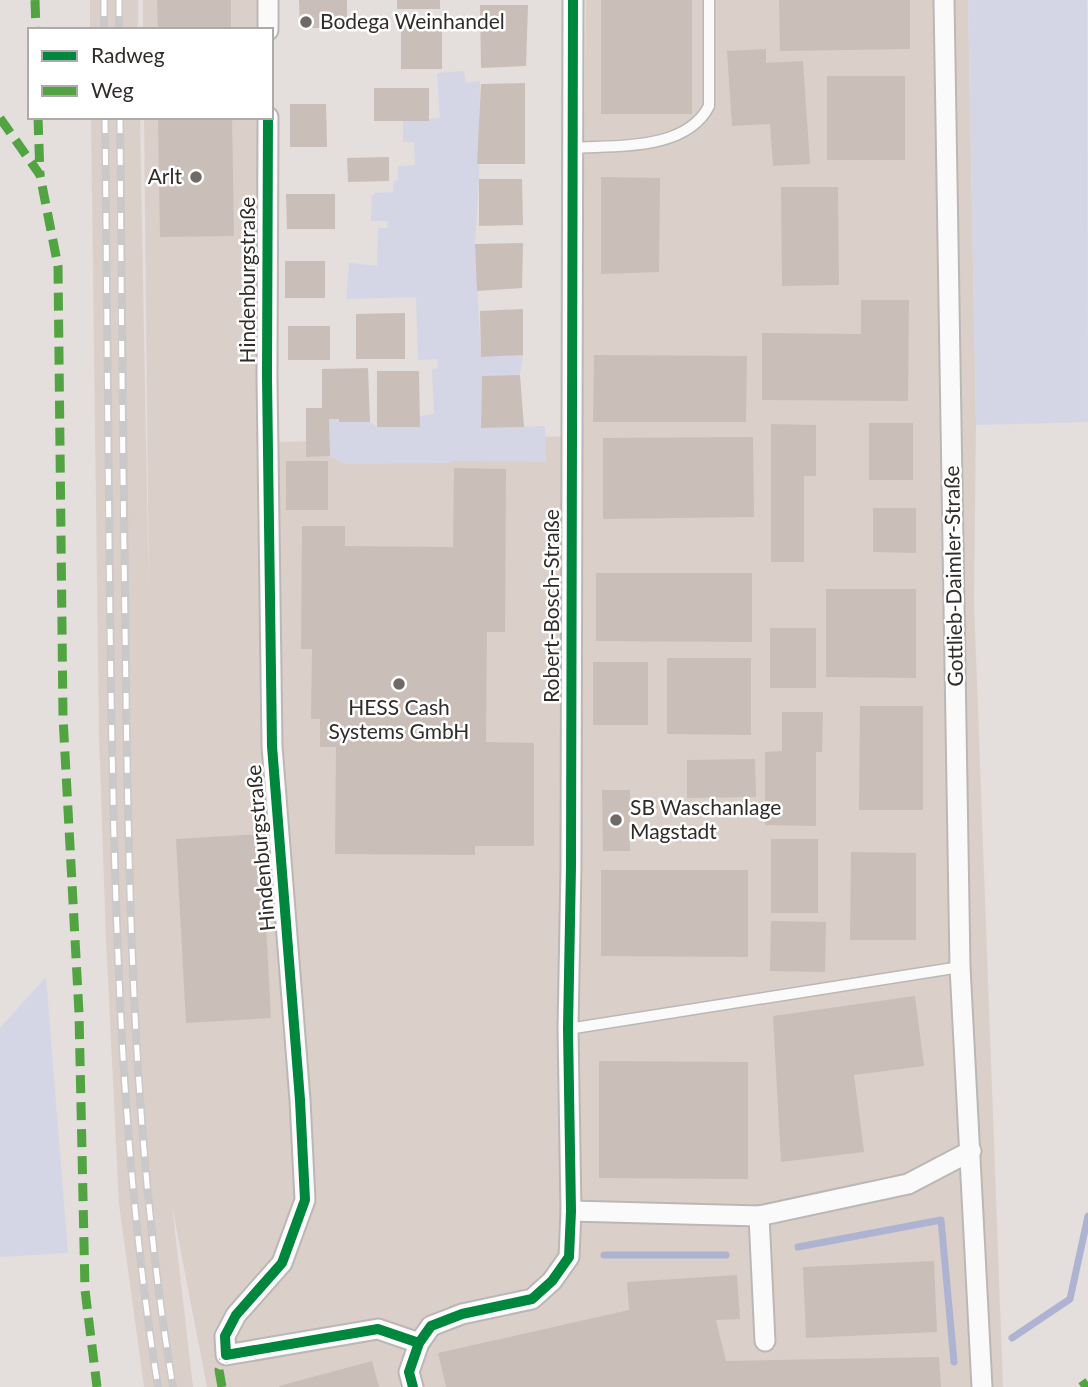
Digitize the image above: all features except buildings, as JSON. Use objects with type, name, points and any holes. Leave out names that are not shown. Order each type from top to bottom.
[{"type":"street","points":[[268,0],[268,28]]},
{"type":"street","name":"Robert-Bosch-Straße","points":[[419,1343],[431,1326],[452,1318],[532,1299],[552,1281],[569,1257],[573,0]]},
{"type":"street","name":"Gottlieb-Daimler-Straße","points":[[944,0],[960,967],[982,1387]]},
{"type":"street","name":"Hindenburgstraße","points":[[268,119],[267,377],[272,746],[300,1100],[305,1200],[282,1263],[236,1315],[225,1336],[226,1355],[378,1329],[419,1343]]},
{"type":"street","points":[[571,1211],[759,1216],[908,1184],[971,1151]]},
{"type":"street","points":[[759,1216],[765,1342]]},
{"type":"street","points":[[413,1387],[409,1372],[419,1343]]},
{"type":"lane","points":[[573,148],[656,142],[692,128],[704,118],[709,106],[709,0]]},
{"type":"lane","points":[[568,1029],[960,967]]},
{"type":"shaded area","points":[[90,0],[138,0],[138,28],[90,28]]},
{"type":"shaded area","points":[[143,0],[261,0],[262,28],[143,28]]},
{"type":"shaded area","points":[[586,0],[968,0],[976,424],[974,602],[1003,1387],[207,1387],[172,1206],[193,1387],[144,1387],[119,1204],[106,938],[99,736],[91,119],[140,119],[149,601],[144,119],[265,119],[274,442],[580,436]]},
{"type":"shaded area","points":[[968,0],[1087,0],[1088,422],[976,425]]},
{"type":"shaded area","points":[[464,71],[466,83],[480,81],[475,244],[481,356],[523,355],[520,375],[482,376],[481,428],[545,426],[546,462],[344,464],[330,456],[329,419],[339,419],[340,422],[370,422],[377,427],[419,427],[419,416],[434,414],[432,369],[438,368],[437,359],[418,360],[416,297],[346,299],[349,263],[377,266],[378,228],[387,228],[388,221],[371,221],[372,197],[375,193],[393,192],[394,181],[398,180],[398,166],[415,165],[414,142],[403,142],[403,120],[440,118],[437,73]]},
{"type":"shaded area","points":[[46,977],[68,1253],[0,1257],[0,1028]]},
{"type":"waterway","points":[[1012,1338],[1070,1299],[1088,1216]]},
{"type":"waterway","points":[[798,1247],[941,1220],[954,1362]]},
{"type":"waterway","points":[[604,1255],[726,1255]]},
{"type":"railway","points":[[104,0],[104,28]]},
{"type":"railway","points":[[119,0],[119,28]]},
{"type":"railway","points":[[105,119],[111,692],[118,953],[128,1128],[158,1387]]},
{"type":"railway","points":[[120,119],[127,779],[132,954],[150,1215],[173,1387]]},
{"type":"marked path","points":[[35,0],[36,28]]},
{"type":"marked path","points":[[0,118],[40,175],[58,266],[63,717],[79,1013],[85,1290],[97,1387]]},
{"type":"marked path","points":[[38,119],[40,175]]},
{"type":"marked path","points":[[222,1387],[219,1370],[226,1355]]},
{"type":"marked path","points":[[1081,1387],[1088,1382]]},
{"type":"cycle path","points":[[413,1387],[409,1372],[419,1343],[431,1326],[462,1314],[532,1299],[552,1281],[569,1257],[573,0]]},
{"type":"cycle path","points":[[268,119],[267,377],[272,746],[300,1100],[305,1200],[282,1263],[236,1315],[225,1336],[226,1355],[378,1329],[419,1343]]},
{"type":"place","name":"Bodega Weinhandel","points":[[306,22]]},
{"type":"place","name":"Arlt","points":[[196,177]]},
{"type":"place","name":"HESS Cash Systems GmbH","points":[[399,684]]},
{"type":"place","name":"SB Waschanlage Magstadt","points":[[616,820]]}]
